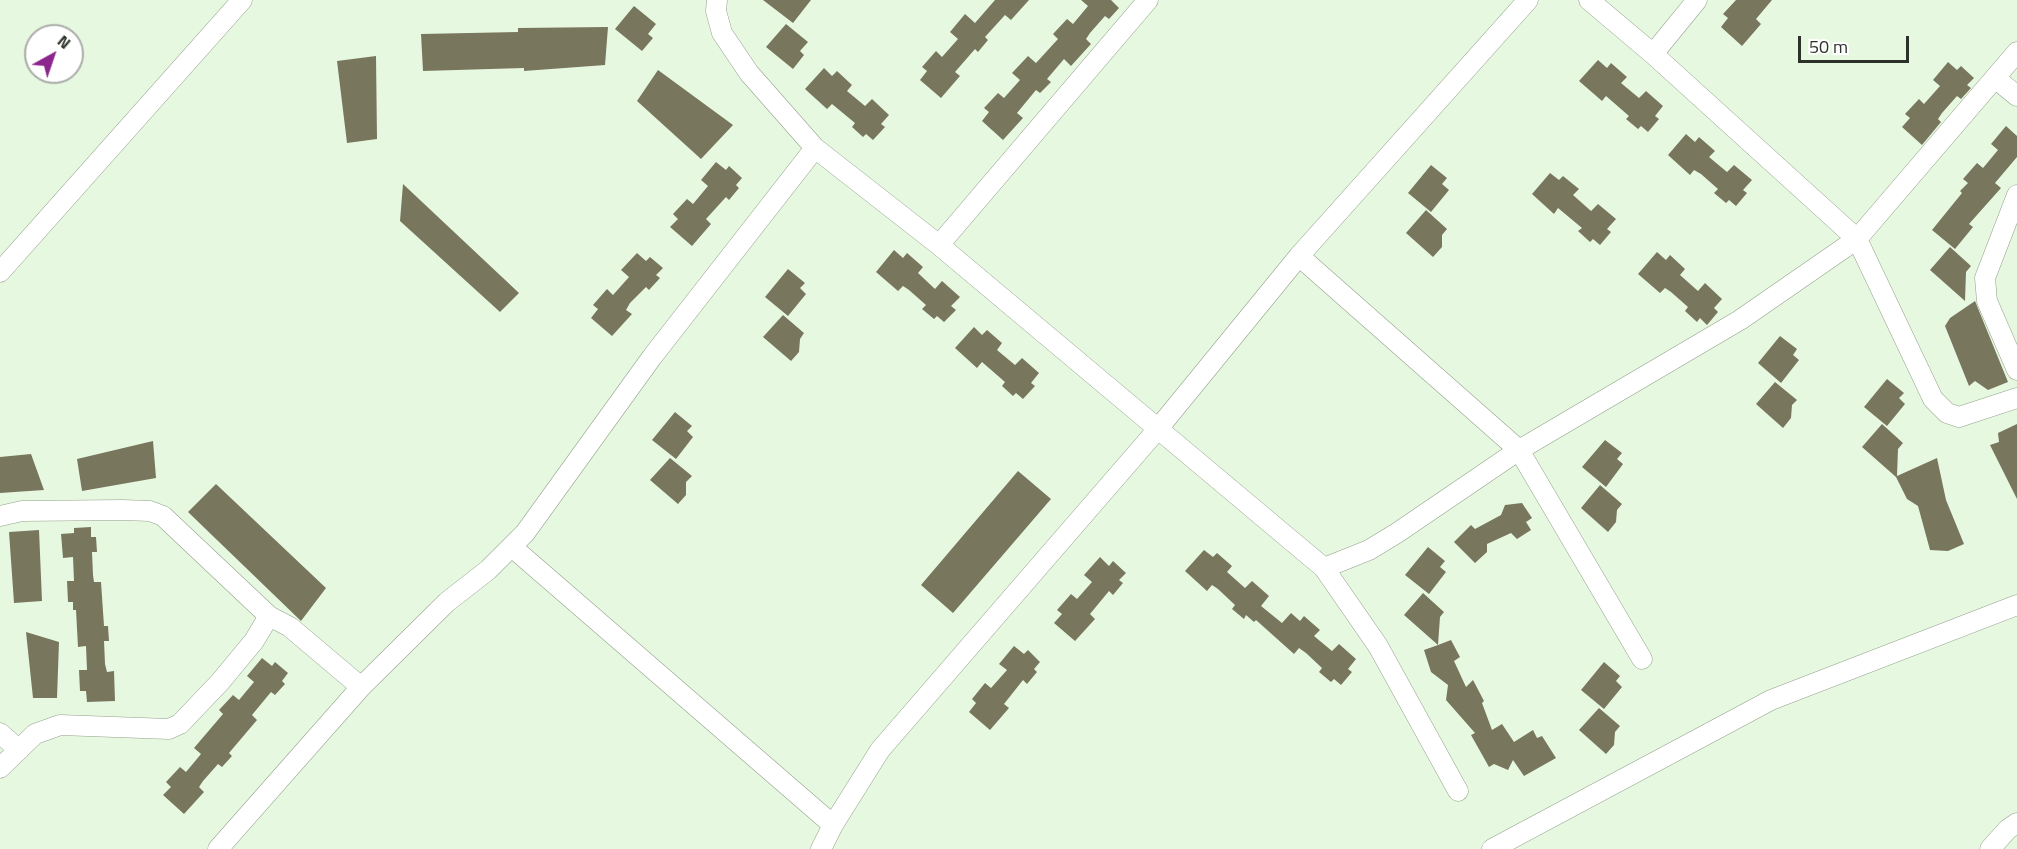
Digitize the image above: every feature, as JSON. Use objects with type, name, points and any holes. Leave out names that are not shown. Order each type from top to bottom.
[{"type":"street","points":[[0,273],[242,0]]},
{"type":"street","points":[[717,0],[716,11],[722,33],[749,73],[815,148],[939,245],[1324,568],[1378,646],[1458,791]]},
{"type":"street","points":[[939,245],[1148,0]]},
{"type":"street","points":[[821,849],[833,825],[880,750],[1157,430],[1299,256],[1528,0]]},
{"type":"street","points":[[1589,0],[1653,54],[1857,239],[1933,399],[1947,413],[1959,417],[2017,398]]},
{"type":"street","points":[[1653,54],[1697,0]]},
{"type":"street","points":[[1324,568],[1359,555],[1397,533],[1519,450],[1740,320],[1857,239],[2017,52]]},
{"type":"street","points":[[1995,78],[2017,96]]},
{"type":"street","points":[[218,849],[362,687],[447,602],[489,570],[512,547],[554,497],[652,357],[815,148]]},
{"type":"street","points":[[2016,200],[1985,278],[1987,301],[2013,352],[2017,370]]},
{"type":"street","points":[[1299,256],[1519,450],[1642,659]]},
{"type":"street","points":[[0,516],[22,510],[122,510],[150,512],[163,516],[269,616],[290,627],[362,687]]},
{"type":"street","points":[[512,547],[833,825]]},
{"type":"street","points":[[1492,849],[1771,700],[2017,605]]},
{"type":"street","points":[[0,768],[34,734],[60,725],[169,729],[180,724],[220,682],[254,641],[269,616]]},
{"type":"street","points":[[0,733],[19,750]]},
{"type":"street","points":[[1990,849],[2008,829],[2017,823]]},
{"type":"building","points":[[763,0],[811,0],[793,23]]},
{"type":"building","points":[[995,0],[1029,0],[1011,20],[1005,15],[985,37],[988,40],[978,52],[975,49],[955,72],[960,76],[941,98],[920,80],[927,71],[922,67],[936,51],[942,57],[958,39],[950,32],[965,14],[975,23]]},
{"type":"building","points":[[1081,0],[1111,0],[1119,8],[1109,19],[1105,16],[1090,33],[1086,39],[1091,44],[1071,66],[1064,59],[1047,79],[1051,82],[1040,93],[1036,90],[1017,113],[1023,118],[1003,140],[982,121],[989,112],[984,108],[998,93],[1004,98],[1020,80],[1012,73],[1028,56],[1036,63],[1058,39],[1053,34],[1067,19],[1073,24],[1088,6]]},
{"type":"building","points":[[1736,0],[1772,0],[1756,19],[1761,24],[1742,46],[1721,27],[1728,18],[1723,14]]},
{"type":"building","points":[[634,6],[656,24],[648,34],[653,38],[642,51],[615,29]]},
{"type":"building","points":[[786,24],[808,42],[800,51],[804,55],[793,69],[766,47]]},
{"type":"building","points":[[608,27],[605,65],[524,71],[524,68],[423,71],[421,34],[518,32],[518,28]]},
{"type":"building","points":[[376,56],[377,139],[347,143],[337,61]]},
{"type":"building","points":[[1598,60],[1607,68],[1611,63],[1627,77],[1621,83],[1639,98],[1646,91],[1663,106],[1655,116],[1659,119],[1648,132],[1641,126],[1638,129],[1626,119],[1629,116],[1606,96],[1602,101],[1579,81]]},
{"type":"building","points":[[1948,62],[1957,70],[1961,66],[1974,78],[1967,85],[1971,88],[1961,99],[1957,96],[1942,113],[1938,119],[1941,122],[1922,145],[1902,127],[1910,118],[1905,114],[1919,99],[1924,104],[1940,86],[1933,80]]},
{"type":"building","points":[[824,68],[832,76],[837,71],[852,85],[847,91],[865,106],[872,99],[889,115],[881,124],[885,127],[873,140],[866,134],[863,137],[852,127],[855,123],[832,104],[827,109],[805,89]]},
{"type":"building","points":[[658,70],[733,125],[701,159],[637,101]]},
{"type":"building","points":[[2006,126],[2017,136],[2017,157],[1995,183],[2001,188],[1969,224],[1973,227],[1955,249],[1932,230],[1962,193],[1960,191],[1968,183],[1963,179],[1977,163],[1983,168],[1998,150],[1991,144]]},
{"type":"building","points":[[1686,134],[1695,142],[1699,137],[1715,151],[1709,157],[1727,172],[1734,165],[1752,180],[1743,190],[1747,193],[1736,206],[1729,200],[1726,203],[1714,193],[1718,189],[1701,174],[1694,170],[1690,175],[1668,155]]},
{"type":"building","points":[[716,162],[726,170],[729,166],[742,178],[736,185],[739,188],[729,200],[726,197],[706,219],[711,224],[692,246],[670,227],[678,219],[673,214],[687,199],[693,204],[708,186],[701,180]]},
{"type":"building","points":[[1431,165],[1447,178],[1442,184],[1449,190],[1431,212],[1408,193]]},
{"type":"building","points":[[1550,173],[1559,180],[1563,176],[1579,189],[1573,195],[1591,211],[1598,204],[1616,219],[1607,229],[1611,232],[1600,245],[1593,239],[1590,242],[1578,231],[1582,228],[1558,208],[1554,214],[1532,194]]},
{"type":"building","points":[[403,184],[519,293],[500,312],[400,221]]},
{"type":"building","points":[[1426,210],[1447,229],[1442,235],[1442,247],[1433,257],[1406,233]]},
{"type":"building","points":[[1950,247],[1971,266],[1966,272],[1965,301],[1930,270]]},
{"type":"building","points":[[894,250],[903,258],[907,253],[923,267],[918,273],[935,289],[942,281],[960,297],[951,306],[956,310],[944,322],[937,316],[934,319],[922,309],[926,305],[909,290],[903,286],[898,291],[876,272]]},
{"type":"building","points":[[1657,252],[1666,260],[1670,255],[1685,269],[1680,275],[1698,291],[1705,283],[1722,299],[1714,308],[1718,312],[1707,325],[1700,318],[1697,322],[1685,311],[1688,307],[1671,292],[1665,288],[1660,293],[1638,274]]},
{"type":"building","points":[[637,253],[646,261],[650,257],[663,268],[656,275],[660,278],[649,290],[646,287],[630,303],[626,310],[632,314],[612,336],[591,318],[598,309],[593,305],[607,289],[613,295],[629,277],[621,270]]},
{"type":"building","points":[[788,269],[805,283],[800,288],[806,294],[788,316],[765,297]]},
{"type":"building","points":[[1975,301],[2008,382],[1988,390],[1975,381],[1969,386],[1945,326],[1950,318]]},
{"type":"building","points":[[783,315],[804,333],[800,339],[799,352],[791,361],[763,337]]},
{"type":"building","points":[[974,327],[982,335],[987,330],[1002,343],[997,350],[1015,365],[1022,358],[1039,373],[1031,383],[1035,386],[1023,399],[1016,393],[1013,396],[1002,386],[1005,382],[982,362],[977,368],[955,348]]},
{"type":"building","points":[[1780,336],[1797,349],[1793,355],[1799,360],[1781,383],[1758,363]]},
{"type":"building","points":[[1887,379],[1904,393],[1899,398],[1905,404],[1887,426],[1864,407]]},
{"type":"building","points":[[1775,382],[1797,400],[1792,405],[1791,418],[1783,428],[1756,404]]},
{"type":"building","points":[[675,412],[692,426],[687,431],[693,437],[676,459],[652,440]]},
{"type":"building","points":[[1882,424],[1903,443],[1898,449],[1897,476],[1937,458],[1946,500],[1964,544],[1948,551],[1930,550],[1918,506],[1907,499],[1896,477],[1862,447]]},
{"type":"building","points":[[2017,424],[2017,499],[1990,445],[1999,442],[1998,433]]},
{"type":"building","points":[[1605,440],[1622,453],[1617,459],[1623,464],[1606,487],[1582,467]]},
{"type":"building","points":[[153,441],[156,478],[82,491],[77,459]]},
{"type":"building","points":[[31,454],[44,490],[0,493],[0,457]]},
{"type":"building","points":[[670,458],[692,476],[686,482],[686,495],[678,504],[650,480]]},
{"type":"building","points":[[1018,471],[1051,499],[953,613],[921,585]]},
{"type":"building","points":[[216,484],[326,588],[301,621],[188,512]]},
{"type":"building","points":[[1600,485],[1622,504],[1617,510],[1616,522],[1608,532],[1581,508]]},
{"type":"building","points":[[1522,503],[1532,518],[1526,522],[1531,530],[1517,539],[1511,533],[1487,544],[1487,552],[1475,563],[1454,542],[1471,525],[1475,529],[1501,515],[1505,505]]},
{"type":"building","points":[[91,527],[91,537],[96,537],[97,552],[92,552],[94,582],[101,582],[104,626],[108,626],[109,641],[104,641],[105,664],[107,672],[114,671],[115,701],[87,702],[86,691],[80,691],[79,670],[87,670],[86,646],[78,647],[76,610],[73,610],[73,602],[68,602],[67,581],[74,581],[73,557],[63,558],[61,534],[74,533],[74,528]]},
{"type":"building","points":[[39,530],[42,601],[14,603],[9,532]]},
{"type":"building","points":[[1428,547],[1445,561],[1440,567],[1446,572],[1429,594],[1405,575]]},
{"type":"building","points":[[1204,550],[1213,557],[1217,553],[1232,566],[1227,572],[1245,588],[1252,581],[1269,596],[1261,606],[1282,623],[1291,613],[1300,621],[1304,616],[1320,630],[1314,636],[1332,651],[1339,644],[1356,659],[1348,669],[1352,672],[1341,685],[1334,679],[1331,682],[1319,672],[1322,668],[1306,653],[1299,648],[1294,654],[1256,620],[1254,622],[1246,615],[1244,619],[1232,609],[1235,605],[1218,589],[1212,585],[1207,591],[1185,571]]},
{"type":"building","points":[[1100,557],[1109,566],[1113,561],[1126,573],[1119,580],[1123,583],[1113,595],[1109,591],[1090,614],[1095,619],[1075,641],[1054,623],[1062,614],[1057,610],[1071,594],[1077,599],[1092,582],[1084,575]]},
{"type":"building","points":[[1423,593],[1444,612],[1440,617],[1438,645],[1404,615]]},
{"type":"building","points":[[26,632],[59,642],[57,698],[33,698]]},
{"type":"building","points":[[1451,640],[1460,657],[1454,661],[1466,687],[1473,680],[1484,701],[1482,703],[1492,730],[1502,724],[1514,742],[1533,730],[1537,738],[1542,736],[1556,758],[1524,776],[1513,760],[1508,770],[1494,764],[1489,767],[1471,735],[1475,733],[1446,700],[1448,685],[1431,672],[1424,650]]},
{"type":"building","points":[[1014,646],[1024,654],[1028,650],[1040,662],[1034,669],[1037,672],[1027,684],[1023,680],[1004,704],[1009,708],[990,730],[969,712],[976,703],[972,699],[985,683],[991,688],[1007,670],[999,664]]},
{"type":"building","points":[[262,658],[272,666],[275,662],[288,673],[282,681],[285,684],[275,695],[271,692],[252,715],[257,720],[229,753],[232,756],[222,767],[218,764],[203,781],[199,787],[204,792],[184,814],[163,795],[171,787],[166,782],[180,767],[186,772],[201,754],[194,748],[223,714],[219,710],[233,695],[239,700],[254,682],[247,676]]},
{"type":"building","points":[[1604,662],[1620,676],[1616,681],[1622,687],[1604,709],[1581,690]]},
{"type":"building","points":[[1599,708],[1620,726],[1615,732],[1614,745],[1606,754],[1579,730]]}]
